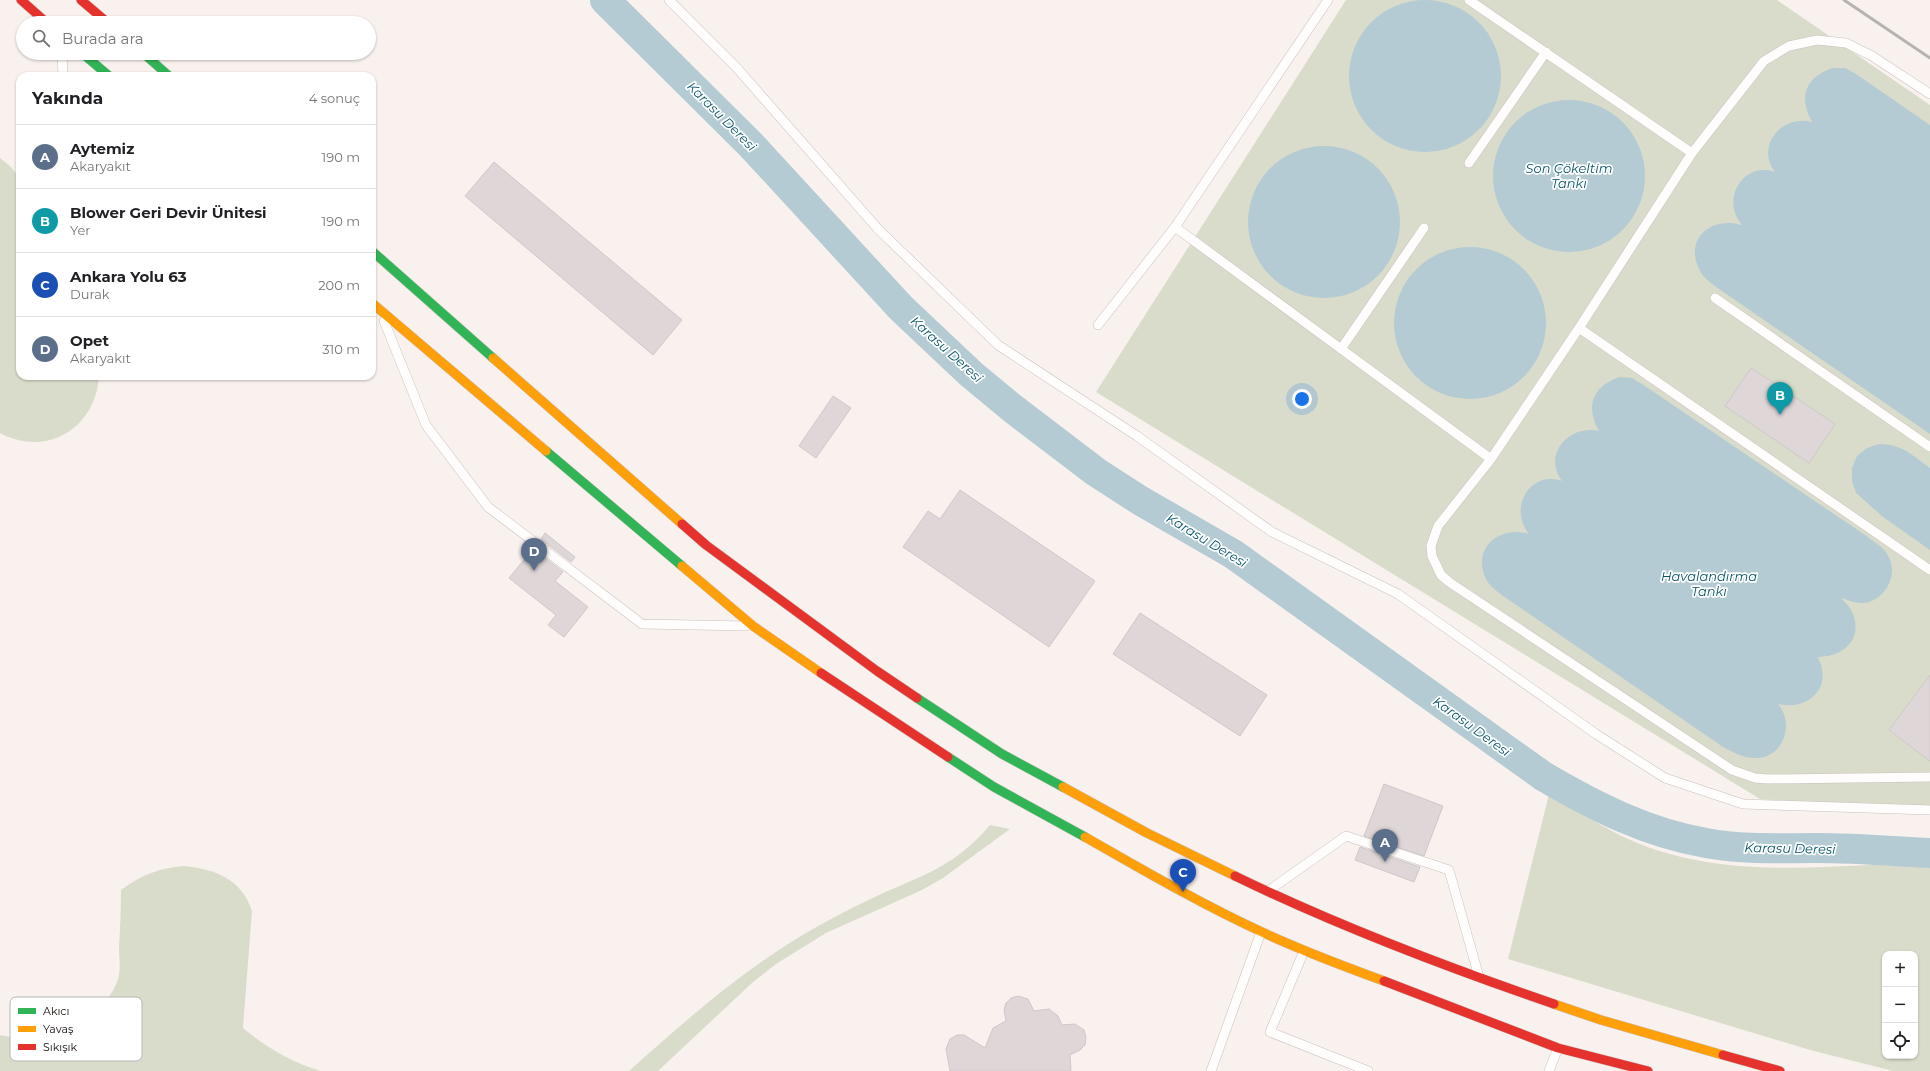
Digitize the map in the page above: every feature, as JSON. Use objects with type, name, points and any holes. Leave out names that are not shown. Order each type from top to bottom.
[{"type":"highway","points":[[21,0],[39,16]]},
{"type":"highway","points":[[81,0],[100,16]]},
{"type":"highway","points":[[90,60],[104,72]]},
{"type":"highway","points":[[151,60],[164,72]]},
{"type":"highway","points":[[376,254],[706,545],[877,671],[1002,754],[1147,833],[1268,892],[1383,941],[1479,978],[1601,1020],[1780,1071]]},
{"type":"highway","points":[[376,306],[753,626],[867,705],[994,788],[1146,872],[1261,932],[1304,951],[1558,1048],[1648,1071]]},
{"type":"lane","points":[[669,0],[736,67],[878,229],[998,345],[1137,436],[1272,532],[1398,594],[1596,734],[1665,778],[1743,804],[1930,810]]},
{"type":"lane","points":[[1098,325],[1175,227],[1328,0]]},
{"type":"lane","points":[[1469,0],[1692,153]]},
{"type":"lane","points":[[1930,94],[1872,56],[1846,43],[1817,40],[1789,46],[1764,61],[1692,153],[1579,328],[1491,459],[1438,526],[1431,546],[1435,566],[1441,575],[1449,582],[1732,770],[1755,778],[1768,779],[1930,777]]},
{"type":"lane","points":[[1469,164],[1546,52]]},
{"type":"lane","points":[[62,60],[63,72]]},
{"type":"lane","points":[[1175,227],[1491,459]]},
{"type":"lane","points":[[1341,349],[1424,228]]},
{"type":"lane","points":[[1715,298],[1930,447]]},
{"type":"lane","points":[[380,310],[426,425],[488,507],[642,624],[753,626]]},
{"type":"lane","points":[[1579,328],[1930,570]]},
{"type":"lane","points":[[1268,892],[1346,836],[1448,870],[1479,978]]},
{"type":"lane","points":[[1211,1071],[1261,932]]},
{"type":"lane","points":[[1304,951],[1270,1032],[1368,1071]]},
{"type":"lane","points":[[1550,1071],[1558,1048]]},
{"type":"green space","points":[[1346,0],[1777,0],[1930,105],[1930,812],[1760,799],[1096,392]]},
{"type":"green space","points":[[0,158],[16,173],[16,380],[98,380],[96,394],[89,410],[79,423],[66,433],[51,440],[35,442],[18,440],[0,433]]},
{"type":"green space","points":[[1550,790],[1591,819],[1624,837],[1671,854],[1707,862],[1781,868],[1930,862],[1930,1071],[1893,1071],[1810,1050],[1508,959]]},
{"type":"green space","points":[[990,825],[1010,829],[943,878],[922,890],[826,933],[776,964],[753,982],[658,1071],[629,1071],[694,1014],[762,961],[811,930],[837,916],[872,898],[940,867],[966,849]]},
{"type":"green space","points":[[184,866],[195,867],[217,873],[234,883],[242,891],[252,911],[243,1028],[279,1053],[299,1063],[321,1071],[0,1071],[0,1035],[10,1036],[10,1061],[142,1061],[142,997],[108,997],[118,979],[120,967],[119,948],[121,890],[143,876],[166,868]]},
{"type":"water","points":[[1418,0],[1432,0],[1447,3],[1461,9],[1479,22],[1492,40],[1498,54],[1501,76],[1498,98],[1492,112],[1479,130],[1461,143],[1447,149],[1432,152],[1418,152],[1403,149],[1389,143],[1377,135],[1366,124],[1358,112],[1352,98],[1349,83],[1349,69],[1352,54],[1358,40],[1366,28],[1377,17],[1389,9],[1403,3]]},
{"type":"water","points":[[1832,68],[1845,68],[1856,74],[1930,125],[1930,434],[1713,285],[1705,278],[1699,269],[1695,258],[1695,248],[1698,239],[1711,227],[1731,223],[1742,225],[1736,215],[1733,205],[1734,194],[1738,185],[1745,177],[1753,172],[1763,170],[1775,172],[1770,162],[1768,152],[1770,143],[1775,134],[1782,127],[1801,121],[1812,122],[1805,104],[1807,89],[1816,77]]},
{"type":"water","name":"Son Çökeltim Tankı","points":[[1562,100],[1576,100],[1591,103],[1605,109],[1623,122],[1636,140],[1642,154],[1645,176],[1642,198],[1636,212],[1623,230],[1605,243],[1591,249],[1576,252],[1562,252],[1547,249],[1533,243],[1521,235],[1510,224],[1502,212],[1496,198],[1493,183],[1493,169],[1496,154],[1502,140],[1510,128],[1521,117],[1533,109],[1547,103]]},
{"type":"water","points":[[1317,146],[1331,146],[1346,149],[1360,155],[1378,168],[1391,186],[1397,200],[1400,222],[1397,244],[1391,258],[1378,276],[1360,289],[1346,295],[1331,298],[1317,298],[1302,295],[1288,289],[1276,281],[1265,270],[1257,258],[1251,244],[1248,229],[1248,215],[1251,200],[1257,186],[1265,174],[1276,163],[1288,155],[1302,149]]},
{"type":"water","points":[[1463,247],[1477,247],[1492,250],[1506,256],[1524,269],[1537,287],[1543,301],[1546,323],[1543,345],[1537,359],[1524,377],[1506,390],[1492,396],[1477,399],[1463,399],[1448,396],[1434,390],[1422,382],[1411,371],[1403,359],[1397,345],[1394,330],[1394,316],[1397,301],[1403,287],[1411,275],[1422,264],[1434,256],[1448,250]]},
{"type":"water","name":"Havalandırma Tankı","points":[[1619,377],[1632,378],[1642,384],[1868,537],[1883,549],[1891,561],[1892,569],[1889,584],[1885,591],[1873,601],[1862,603],[1841,598],[1850,608],[1855,620],[1856,629],[1854,637],[1850,644],[1837,653],[1818,657],[1822,668],[1822,679],[1816,694],[1803,703],[1795,705],[1778,704],[1783,711],[1786,728],[1780,745],[1775,751],[1767,756],[1749,758],[1723,747],[1506,598],[1492,587],[1486,579],[1482,568],[1482,558],[1485,549],[1499,536],[1518,532],[1529,534],[1523,524],[1521,514],[1525,494],[1532,486],[1540,481],[1550,479],[1562,481],[1557,471],[1555,461],[1557,452],[1569,437],[1578,432],[1588,430],[1599,431],[1592,413],[1594,398],[1603,386]]},
{"type":"water","points":[[1879,444],[1887,444],[1900,448],[1930,468],[1930,550],[1883,517],[1856,493],[1852,481],[1852,468],[1857,456],[1867,448]]},
{"type":"building","points":[[494,162],[682,320],[653,355],[465,196]]},
{"type":"building","points":[[1751,368],[1835,424],[1809,463],[1725,406]]},
{"type":"building","points":[[833,396],[851,408],[816,458],[799,446]]},
{"type":"building","points":[[960,490],[1095,581],[1049,647],[903,547],[928,511],[940,519]]},
{"type":"building","points":[[545,533],[575,557],[571,562],[541,539]]},
{"type":"building","points":[[533,549],[563,572],[555,581],[588,607],[564,637],[548,625],[556,615],[509,578]]},
{"type":"building","points":[[1140,613],[1267,695],[1240,736],[1113,654]]},
{"type":"building","points":[[1930,675],[1930,761],[1889,730]]},
{"type":"building","points":[[1384,784],[1443,806],[1424,856],[1364,836]]},
{"type":"building","points":[[1360,847],[1420,867],[1414,882],[1355,860]]},
{"type":"building","points":[[1018,996],[1028,999],[1034,1011],[1049,1009],[1058,1016],[1062,1025],[1075,1024],[1084,1030],[1086,1037],[1085,1045],[1080,1050],[1070,1055],[1071,1071],[950,1071],[946,1049],[950,1039],[957,1035],[964,1035],[985,1048],[993,1028],[1006,1021],[1004,1010],[1006,1003],[1011,998]]},
{"type":"waterway","name":"Karasu Deresi","points":[[605,0],[751,145],[901,308],[971,374],[1012,408],[1096,472],[1141,501],[1233,554],[1543,776],[1601,808],[1622,817],[1663,833],[1706,843],[1747,848],[1844,848],[1930,853]]},
{"type":"railway","points":[[1844,0],[1930,58]]},
{"type":"traffic: fast","points":[[90,60],[104,72]]},
{"type":"traffic: fast","points":[[151,60],[164,72]]},
{"type":"traffic: fast","points":[[376,255],[493,358]]},
{"type":"traffic: fast","points":[[546,451],[682,566]]},
{"type":"traffic: fast","points":[[917,698],[1002,754],[1063,787]]},
{"type":"traffic: fast","points":[[948,757],[994,787],[1085,837]]},
{"type":"traffic: slow","points":[[376,306],[546,451]]},
{"type":"traffic: slow","points":[[493,358],[682,524]]},
{"type":"traffic: slow","points":[[682,566],[753,626],[821,673]]},
{"type":"traffic: slow","points":[[1063,787],[1147,833],[1235,876]]},
{"type":"traffic: slow","points":[[1085,837],[1172,886],[1239,921],[1307,952],[1384,981]]},
{"type":"traffic: slow","points":[[1554,1004],[1601,1020],[1723,1055]]},
{"type":"traffic: jam","points":[[21,0],[39,16]]},
{"type":"traffic: jam","points":[[81,0],[100,16]]},
{"type":"traffic: jam","points":[[682,524],[706,545],[877,671],[917,698]]},
{"type":"traffic: jam","points":[[821,673],[948,757]]},
{"type":"traffic: jam","points":[[1235,876],[1353,929],[1554,1004]]},
{"type":"traffic: jam","points":[[1384,981],[1558,1048],[1648,1071]]},
{"type":"traffic: jam","points":[[1723,1055],[1780,1071]]},
{"type":"place","name":"Blower Geri Devir Ünitesi","points":[[1780,415]]},
{"type":"place","name":"Opet","points":[[534,571]]},
{"type":"place","name":"Aytemiz","points":[[1385,862]]},
{"type":"place","name":"Ankara Yolu 63","points":[[1183,892]]}]
